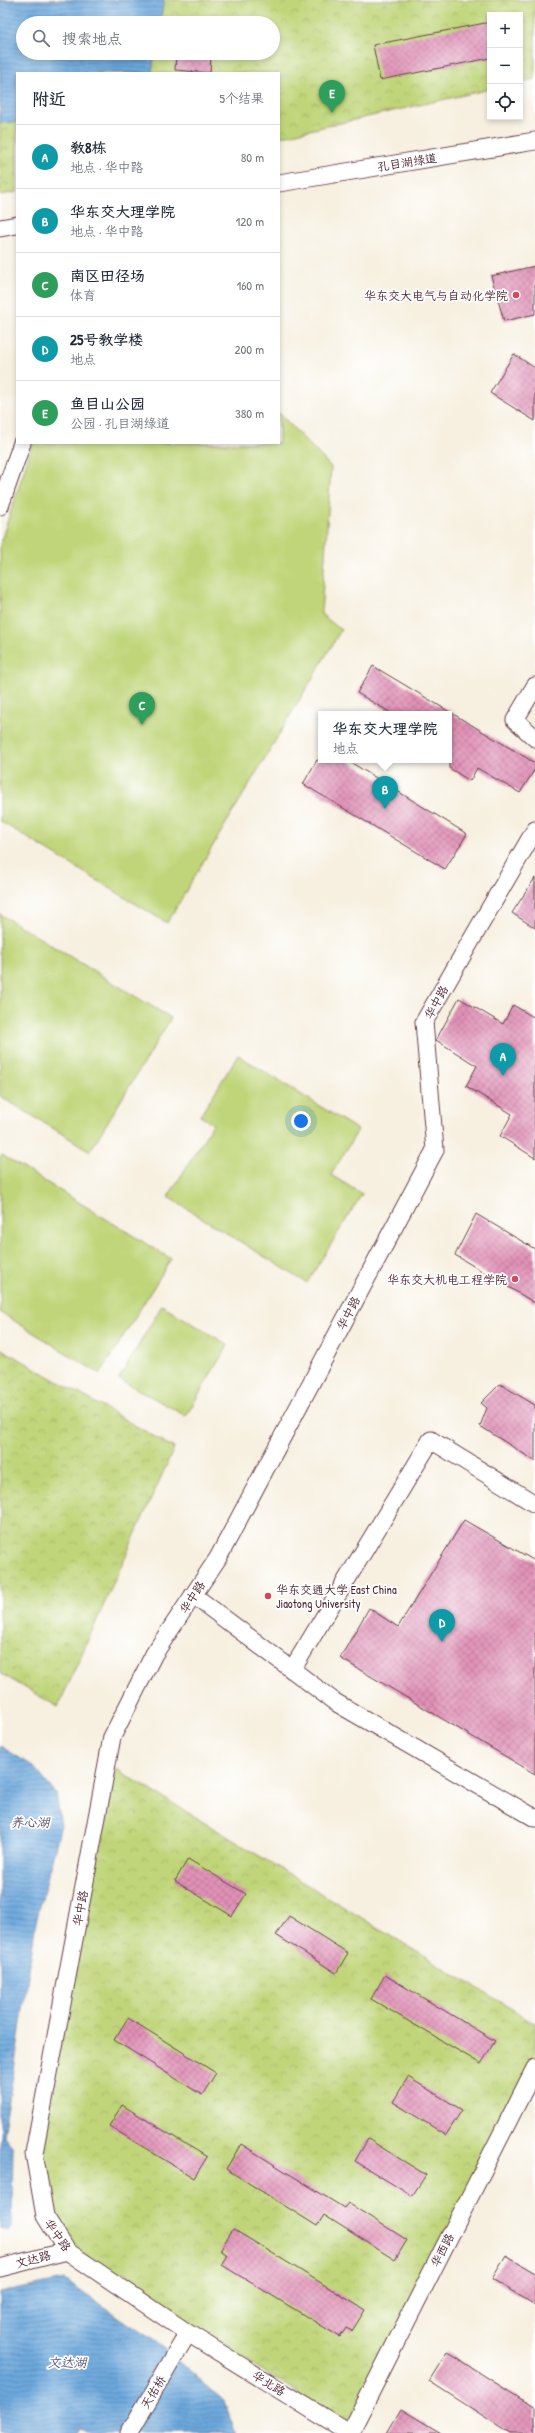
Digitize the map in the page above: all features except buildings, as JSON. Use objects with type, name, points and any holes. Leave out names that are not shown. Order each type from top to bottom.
[{"type":"street","name":"孔目湖绿道","points":[[280,183],[535,141]]},
{"type":"street","points":[[0,228],[16,225]]},
{"type":"street","points":[[0,506],[22,444]]},
{"type":"street","points":[[535,686],[515,720],[535,738]]},
{"type":"street","name":"华中路","points":[[188,2333],[67,2251],[45,2216],[34,2154],[112,1737],[154,1654],[218,1558],[435,1150],[424,1022],[535,830]]},
{"type":"street","points":[[292,1670],[430,1440],[535,1504]]},
{"type":"street","points":[[193,1596],[335,1702],[535,1818]]},
{"type":"street","name":"华西路","points":[[350,2433],[535,2068]]},
{"type":"street","name":"文达路","points":[[0,2268],[67,2251]]},
{"type":"street","name":"华北路","points":[[188,2333],[350,2433]]},
{"type":"street","name":"天佑桥","points":[[129,2433],[188,2333]]},
{"type":"green space","points":[[0,0],[535,0],[535,79],[523,81],[523,12],[487,12],[487,90],[280,137],[280,72],[16,72],[16,192],[0,195]]},
{"type":"green space","points":[[280,414],[331,467],[321,614],[341,630],[167,923],[0,821],[0,544],[33,444],[280,444]]},
{"type":"green space","points":[[0,914],[171,1018],[90,1151],[0,1096]]},
{"type":"green space","points":[[238,1055],[358,1130],[331,1175],[362,1194],[307,1283],[168,1197],[213,1124],[200,1116]]},
{"type":"green space","points":[[2,1155],[171,1259],[100,1374],[0,1312],[0,1158]]},
{"type":"green space","points":[[162,1305],[228,1345],[186,1416],[119,1379]]},
{"type":"green space","points":[[0,1348],[174,1448],[58,1707],[0,1673]]},
{"type":"green space","points":[[116,1769],[535,2023],[535,2063],[349,2426],[71,2248],[49,2213],[39,2153]]},
{"type":"water","points":[[0,0],[164,0],[161,16],[16,16],[16,60],[154,60],[152,72],[16,72],[16,122],[0,123]]},
{"type":"water","name":"养心湖","points":[[0,1746],[33,1766],[56,1794],[61,1825],[36,1922],[3,2135],[13,2147],[12,2225],[8,2231],[0,2229]]},
{"type":"water","name":"文达湖","points":[[64,2280],[162,2346],[224,2401],[236,2433],[95,2433],[79,2428],[76,2433],[0,2433],[0,2293]]},
{"type":"place","name":"鱼目山公园","points":[[332,113]]},
{"type":"place","name":"华东交大电气与自动化学院","points":[[516,295]]},
{"type":"place","name":"南区田径场","points":[[142,725]]},
{"type":"place","name":"华东交大理学院","points":[[385,809]]},
{"type":"place","name":"教8栋","points":[[503,1076]]},
{"type":"place","name":"华东交大机电工程学院","points":[[515,1279]]},
{"type":"place","name":"华东交通大学 East China Jiaotong University","points":[[268,1596]]},
{"type":"place","name":"25号教学楼","points":[[442,1642]]}]
